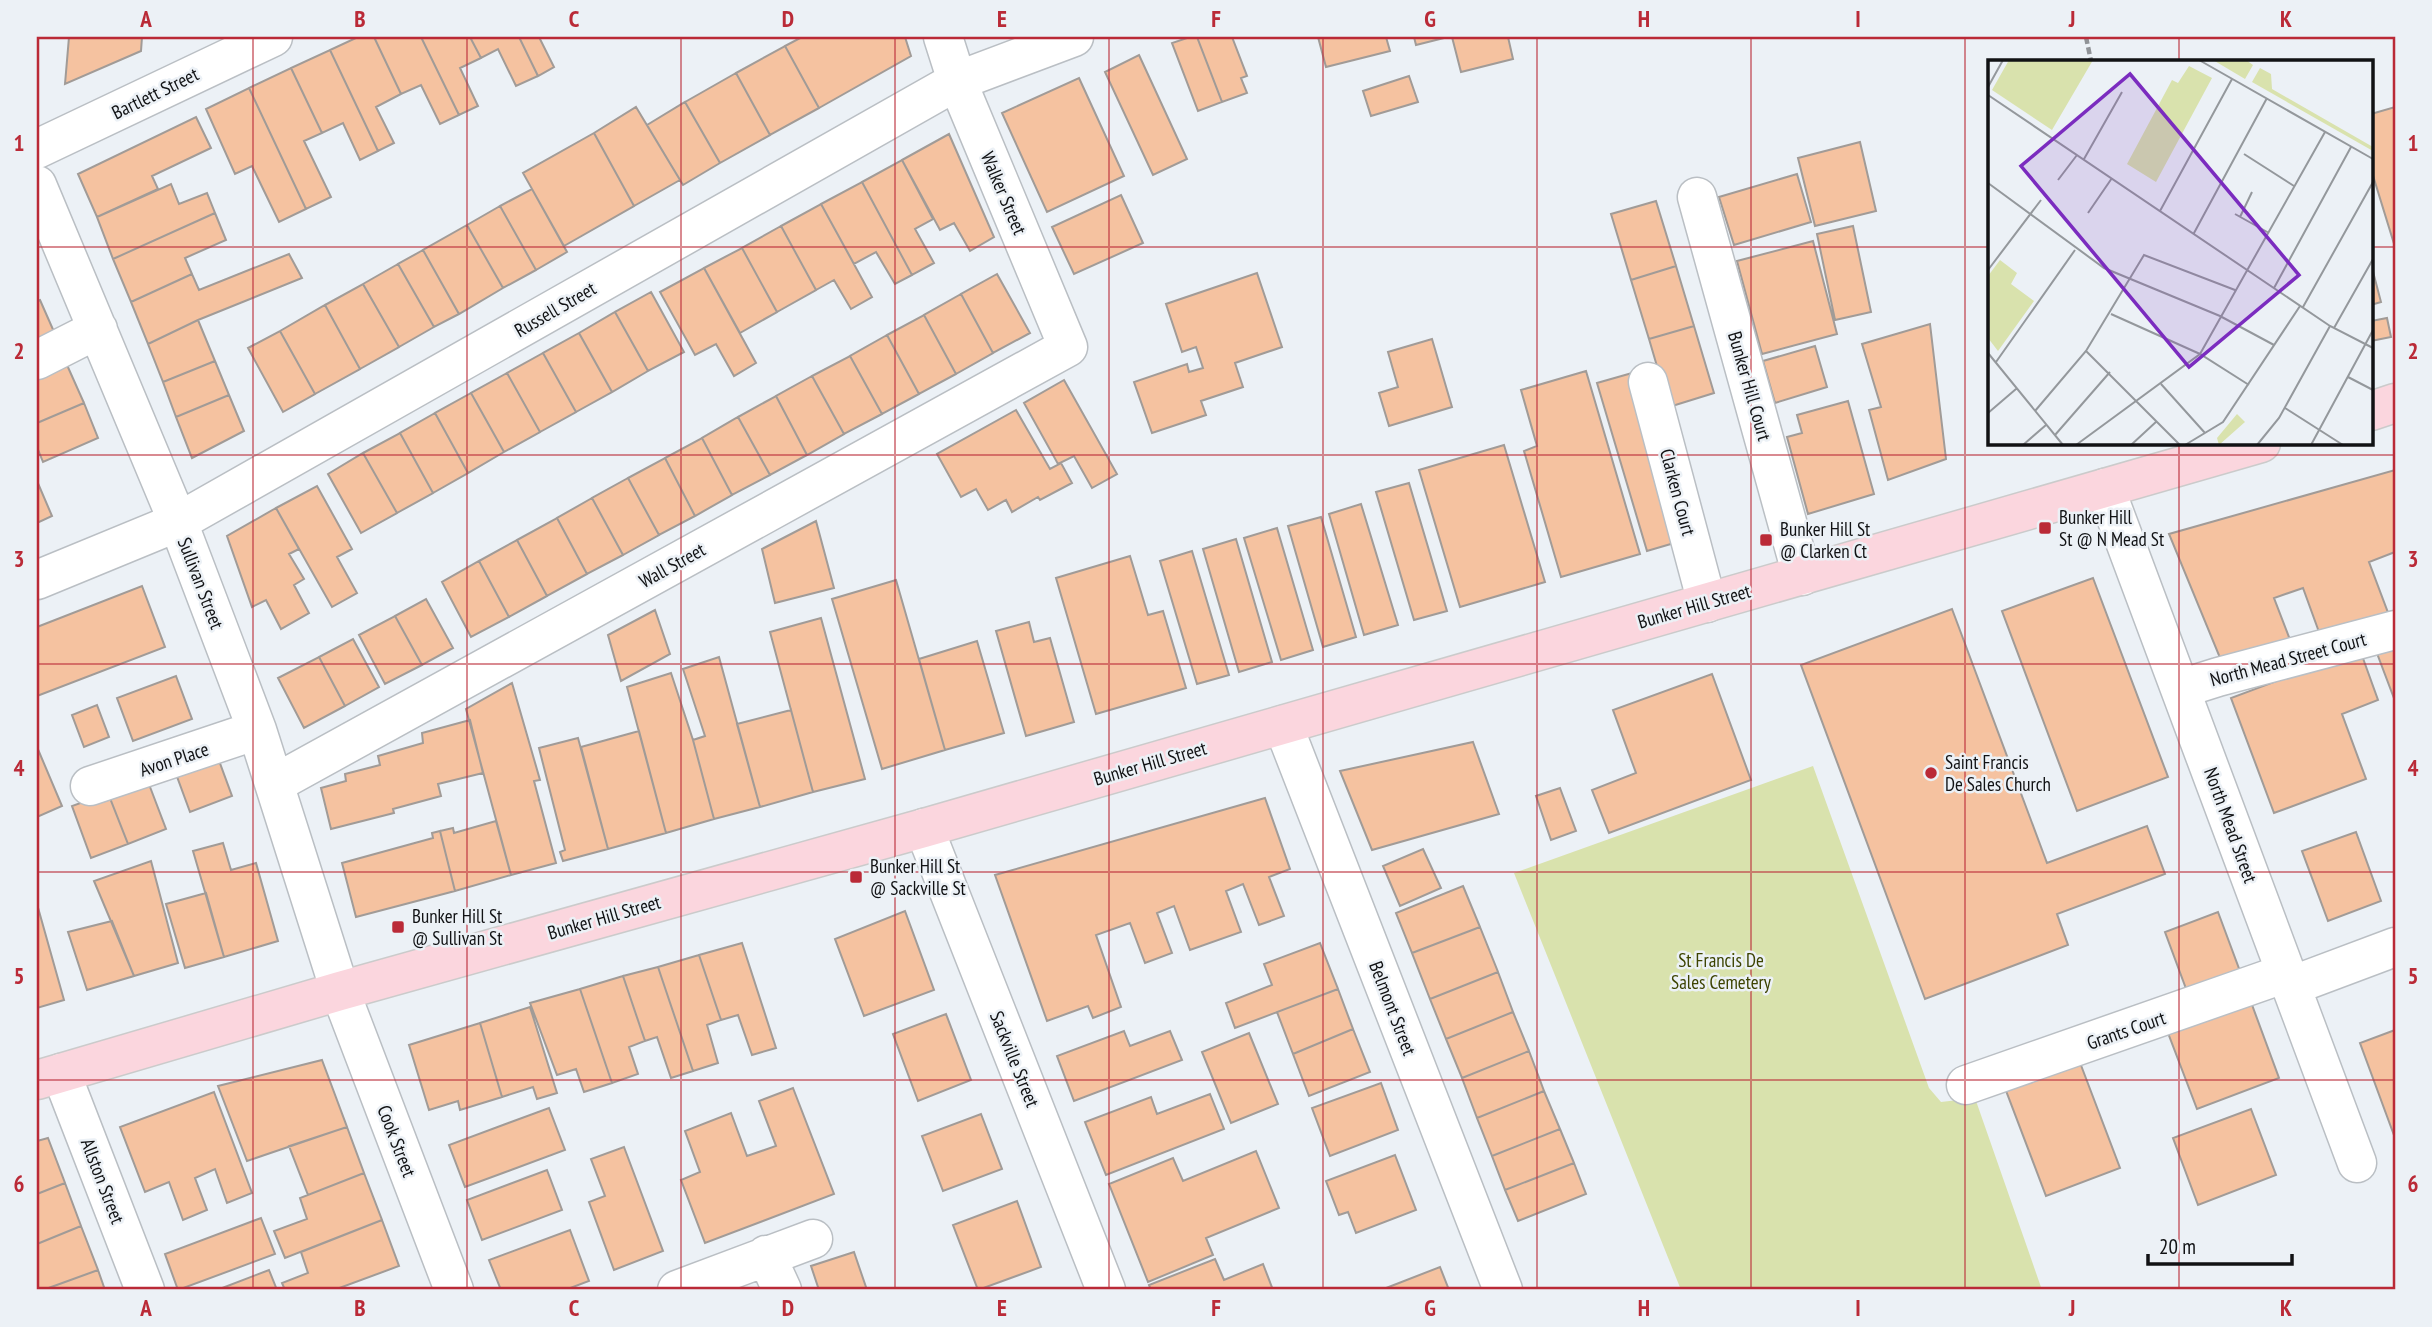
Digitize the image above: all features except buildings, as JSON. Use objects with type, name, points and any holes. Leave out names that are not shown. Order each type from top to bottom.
[{"type":"main road","points":[[2372,411],[2395,403]]},
{"type":"main road","name":"Bunker Hill Street","points":[[49,1076],[340,991],[924,828],[2105,488],[2175,455],[2254,444]]},
{"type":"street","name":"Bartlett Street","points":[[37,149],[273,37]]},
{"type":"street","name":"Walker Street","points":[[943,37],[957,81],[1068,347]]},
{"type":"street","name":"Russell Street","points":[[37,580],[178,522],[957,81],[1074,37]]},
{"type":"street","name":"Sullivan Street","points":[[37,185],[178,522],[257,730],[340,991]]},
{"type":"street","name":"Bunker Hill Court","points":[[1697,197],[1802,576]]},
{"type":"street","points":[[37,360],[98,329]]},
{"type":"street","name":"Wall Street","points":[[275,783],[1068,347]]},
{"type":"street","name":"Clarken Court","points":[[1648,382],[1707,603]]},
{"type":"street","name":"North Mead Street","points":[[2105,488],[2357,1163]]},
{"type":"street","name":"North Mead Street Court","points":[[2180,689],[2230,673],[2395,630]]},
{"type":"street","name":"Belmont Street","points":[[1283,725],[1503,1290]]},
{"type":"street","name":"Avon Place","points":[[90,786],[257,730]]},
{"type":"street","name":"Sackville Street","points":[[924,828],[1106,1290]]},
{"type":"street","name":"Grants Court","points":[[1966,1085],[2288,979],[2395,947]]},
{"type":"street","name":"Cook Street","points":[[340,991],[454,1290]]},
{"type":"street","name":"Allston Street","points":[[49,1076],[145,1290]]},
{"type":"street","points":[[677,1290],[813,1239]]},
{"type":"street","points":[[766,1255],[782,1290]]},
{"type":"path","points":[[2086,37],[2091,60]]},
{"type":"green space","name":"St Francis De Sales Cemetery","points":[[1813,766],[1929,1088],[1941,1102],[1975,1098],[2042,1290],[1681,1290],[1514,873]]},
{"type":"place","name":"Bunker Hill St @ N Mead St","points":[[2045,528]]},
{"type":"place","name":"Bunker Hill St @ Clarken Ct","points":[[1766,540]]},
{"type":"place","name":"Saint Francis De Sales Church","points":[[1931,773]]},
{"type":"place","name":"Bunker Hill St @ Sackville St","points":[[856,877]]},
{"type":"place","name":"Bunker Hill St @ Sullivan St","points":[[398,927]]}]
